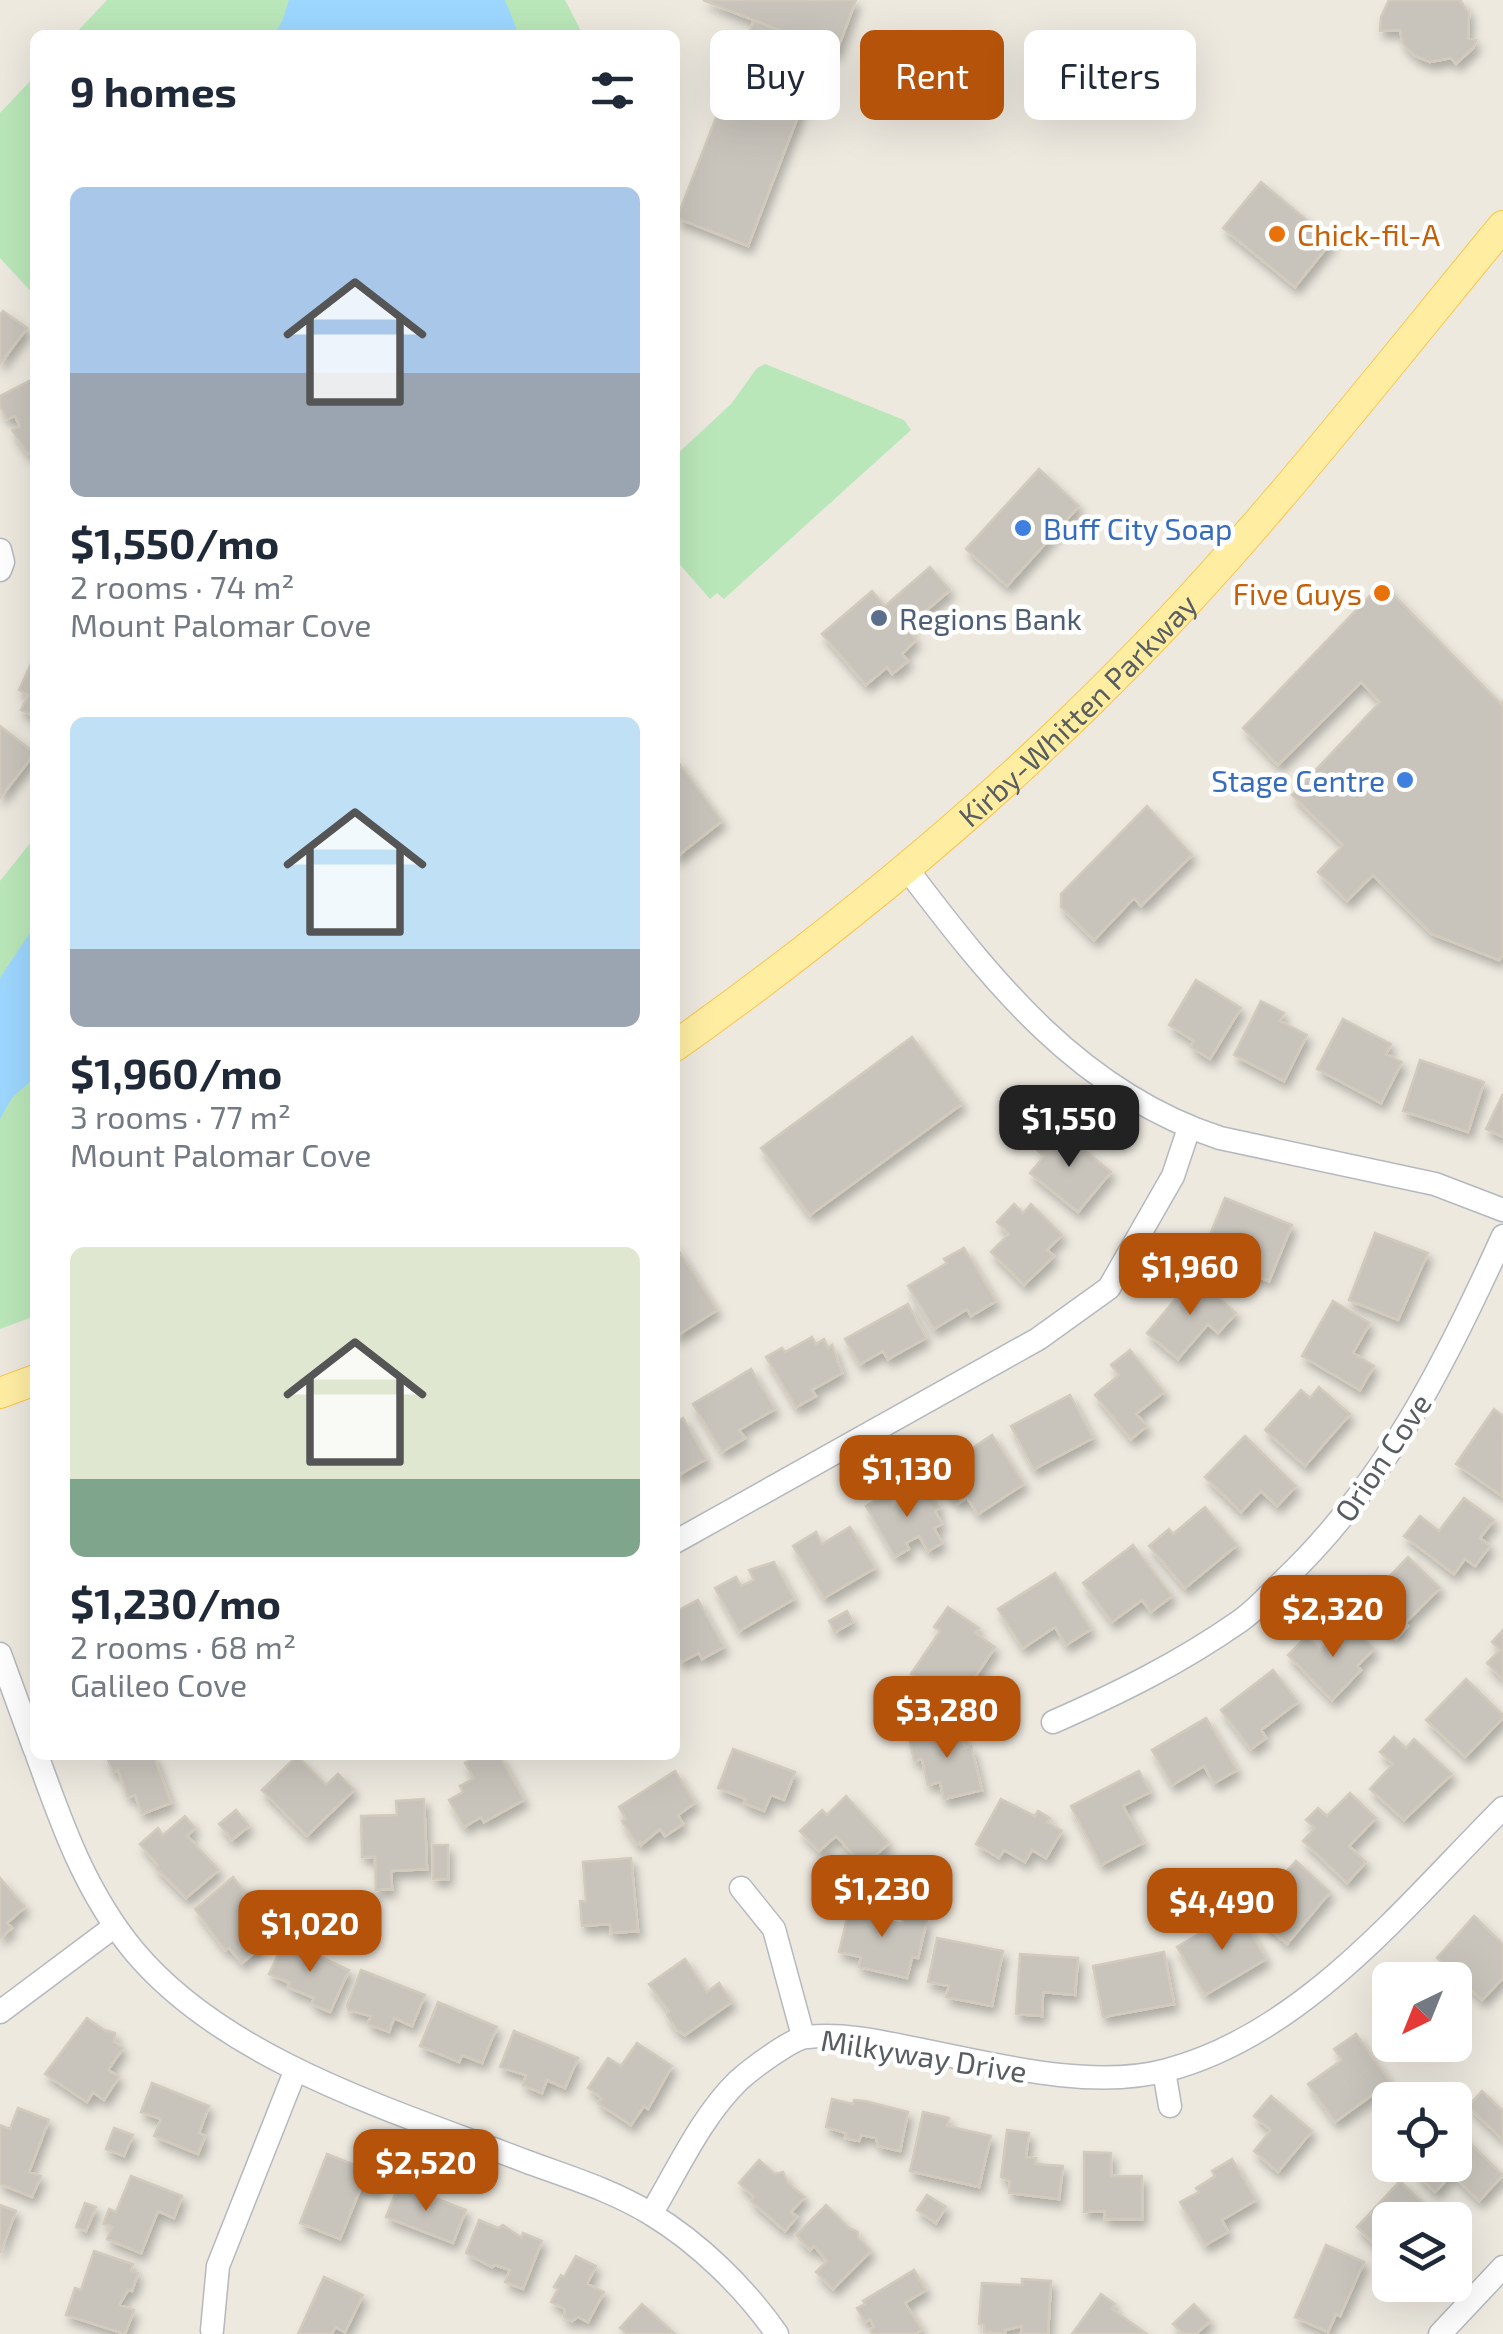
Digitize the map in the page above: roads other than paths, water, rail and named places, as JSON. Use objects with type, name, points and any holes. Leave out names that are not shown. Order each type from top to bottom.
[{"type":"main road","name":"Kirby-Whitten Parkway","points":[[680,1042],[765,981],[906,869],[1053,736],[1162,628],[1246,534],[1503,226]]},
{"type":"main road","points":[[0,1393],[30,1382]]},
{"type":"street","points":[[0,550],[0,570]]},
{"type":"street","points":[[906,869],[976,959],[1039,1028],[1098,1075],[1188,1128],[1253,1147],[1435,1184],[1503,1210]]},
{"type":"street","points":[[680,1539],[1038,1338],[1109,1288],[1172,1176],[1188,1128]]},
{"type":"street","name":"Orion Cove","points":[[1053,1722],[1139,1685],[1242,1620],[1318,1548],[1390,1456],[1456,1341],[1503,1236]]},
{"type":"street","points":[[0,1654],[30,1736]]},
{"type":"street","points":[[39,1760],[84,1874],[115,1926],[187,2003],[252,2047],[296,2069],[435,2127],[584,2182],[651,2214],[723,2272],[777,2334]]},
{"type":"street","name":"Milkyway Drive","points":[[651,2214],[731,2088],[803,2036],[874,2040],[1033,2072],[1097,2076],[1164,2072],[1245,2039],[1312,1995],[1336,1974],[1503,1808]]},
{"type":"street","points":[[741,1888],[774,1929],[803,2036]]},
{"type":"street","points":[[0,2012],[115,1926]]},
{"type":"street","points":[[212,2330],[218,2266],[296,2069]]},
{"type":"street","points":[[1164,2072],[1170,2106]]},
{"type":"street","points":[[1440,2334],[1503,2267]]},
{"type":"water","points":[[289,0],[505,0],[517,30],[276,30]]},
{"type":"water","points":[[30,933],[30,1082],[12,1098],[0,1119],[0,978]]},
{"type":"place","name":"Chick-fil-A","points":[[1277,234]]},
{"type":"place","name":"Buff City Soap","points":[[1023,528]]},
{"type":"place","name":"Five Guys","points":[[1382,593]]},
{"type":"place","name":"Regions Bank","points":[[879,618]]},
{"type":"place","name":"Stage Centre","points":[[1405,780]]}]
